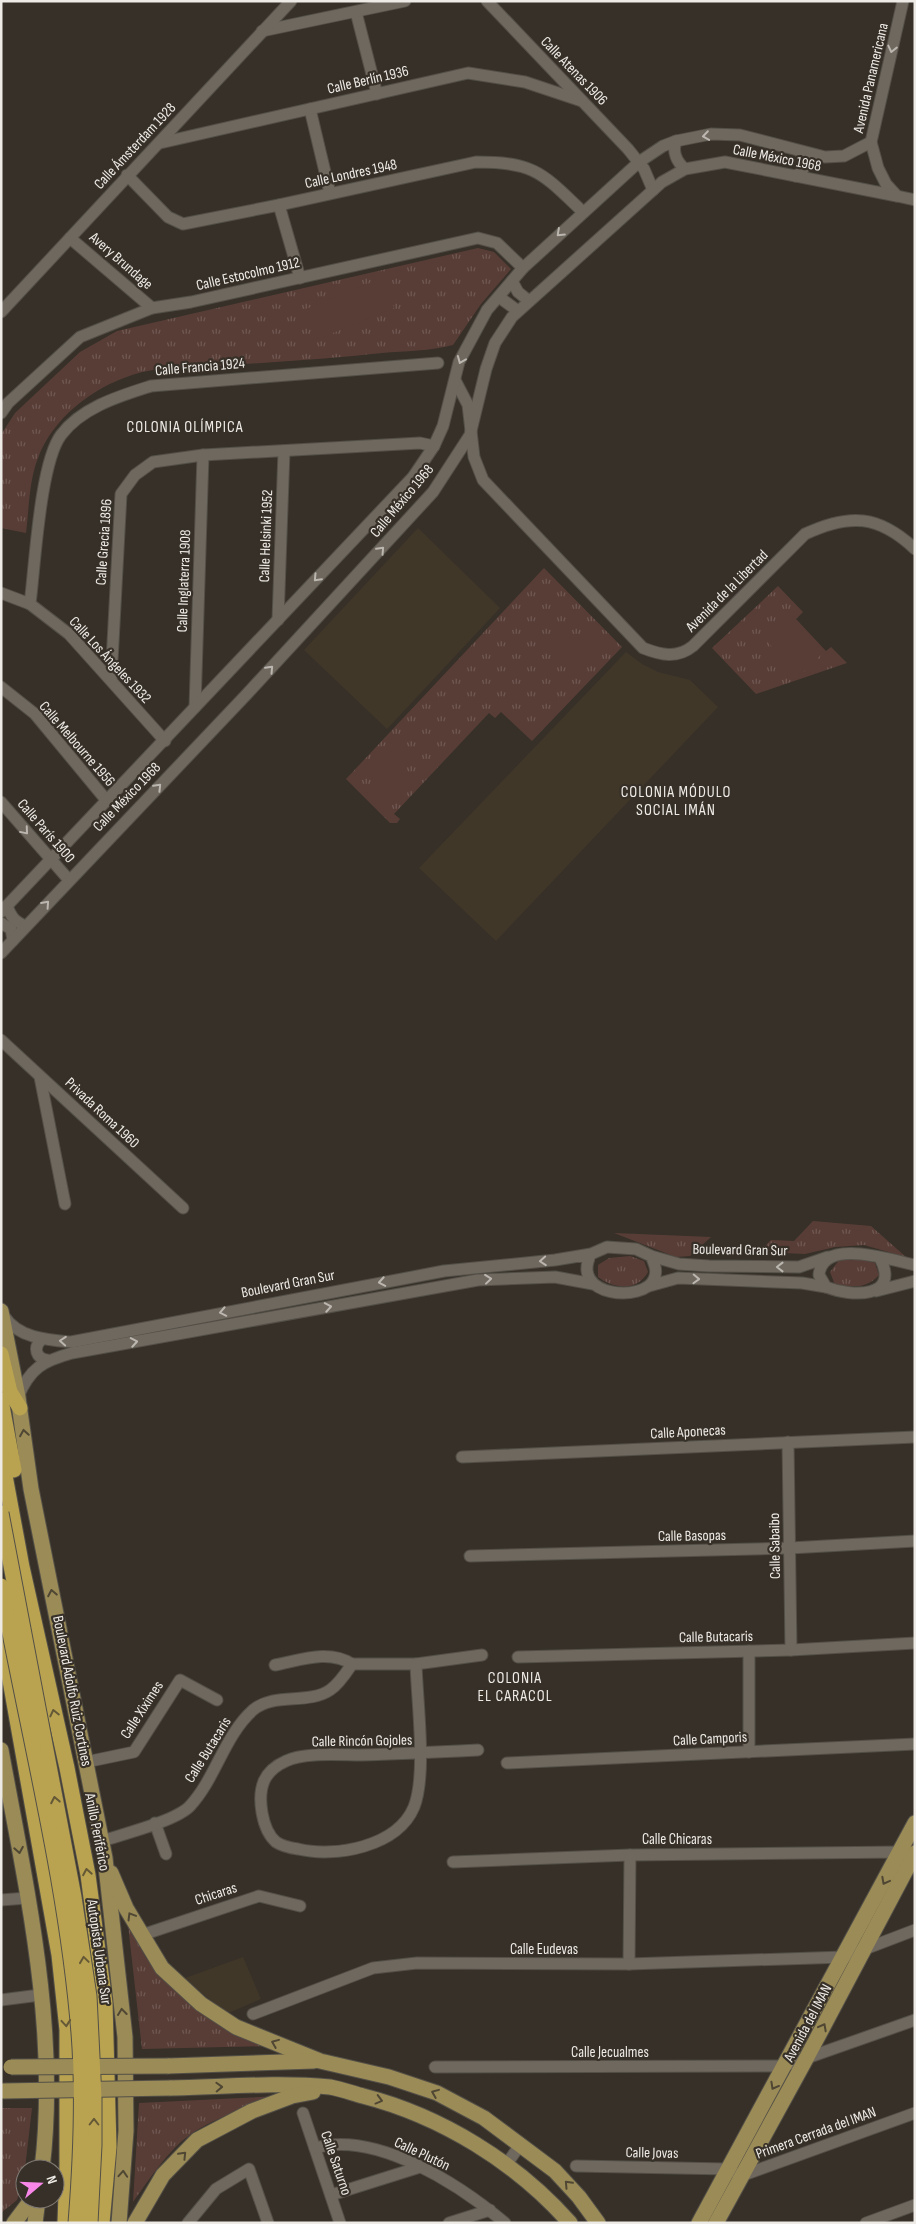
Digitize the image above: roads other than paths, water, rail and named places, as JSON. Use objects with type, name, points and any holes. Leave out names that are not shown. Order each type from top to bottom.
[{"type":"highway","points":[[1,1354],[10,1392],[19,1402]]},
{"type":"highway","points":[[1,1400],[26,1540],[26,1554],[22,1567]]},
{"type":"highway","name":"Anillo Periférico","points":[[1,1454],[22,1567],[67,1768],[88,1877],[105,2003],[109,2147],[102,2223]]},
{"type":"highway","name":"Autopista Urbana Sur","points":[[1,1512],[74,1897],[89,1996],[94,2098],[90,2223]]},
{"type":"highway","name":"Autopista Urbana Sur","points":[[1,1586],[62,1901],[74,1986],[79,2036],[81,2092],[76,2223]]},
{"type":"highway","points":[[1,1630],[59,1955],[67,2030],[65,2223]]},
{"type":"highway","points":[[109,2147],[109,2223]]},
{"type":"highway","points":[[54,2223],[67,2165]]},
{"type":"main road","name":"Boulevard Adolfo Ruiz Cortines","points":[[1,1312],[19,1402],[31,1489],[105,1858],[125,2037],[126,2131],[119,2223]]},
{"type":"main road","points":[[1,1750],[5,1796],[27,1898],[46,2040],[46,2113],[43,2159]]},
{"type":"main road","name":"Avenida del IMAN","points":[[699,2223],[735,2173],[806,2059],[864,1949],[909,1854],[914,1825]]},
{"type":"main road","name":"Avenida del IMAN","points":[[716,2223],[735,2173],[784,2066],[844,1957],[909,1854]]},
{"type":"main road","points":[[105,1858],[126,1908],[162,1968],[201,2004],[236,2027],[320,2061],[389,2077],[437,2093],[484,2118],[558,2175],[579,2197],[598,2223]]},
{"type":"main road","points":[[6,2067],[168,2066],[320,2061]]},
{"type":"main road","points":[[2,2091],[284,2085],[332,2088],[394,2104],[445,2126],[506,2165],[534,2187],[570,2223]]},
{"type":"main road","points":[[135,2223],[163,2175],[197,2140],[252,2111],[292,2096],[332,2088]]},
{"type":"main road","points":[[14,2223],[24,2209]]},
{"type":"main road","points":[[35,2223],[37,2209]]},
{"type":"street","name":"Calle Ámsterdam 1928","points":[[1,312],[291,1]]},
{"type":"street","points":[[262,32],[405,1]]},
{"type":"street","name":"Calle Atenas 1906","points":[[487,1],[639,162],[649,176],[653,190]]},
{"type":"street","name":"Avenida Panamericana","points":[[896,196],[880,174],[871,142],[903,1]]},
{"type":"street","points":[[356,12],[377,94]]},
{"type":"street","name":"Calle Berlín 1936","points":[[160,143],[468,73],[525,82],[582,102]]},
{"type":"street","points":[[310,109],[330,193]]},
{"type":"street","name":"Calle México 1968","points":[[4,909],[414,477],[434,446],[443,426],[456,382],[459,362],[487,310],[523,268],[639,162],[663,146],[676,141],[711,134],[740,135],[825,157],[844,156],[871,142]]},
{"type":"street","points":[[676,141],[675,153],[680,163],[686,169]]},
{"type":"street","points":[[795,176],[802,172],[805,166],[804,158],[800,152]]},
{"type":"street","name":"Calle Londres 1948","points":[[127,176],[168,217],[183,224],[476,162],[508,162],[538,171],[583,212]]},
{"type":"street","name":"Calle México 1968","points":[[1,953],[392,539],[433,492],[470,435],[486,369],[495,343],[512,317],[653,190],[686,169],[725,162],[896,196]]},
{"type":"street","points":[[896,196],[915,200]]},
{"type":"street","points":[[279,205],[300,278]]},
{"type":"street","name":"Avery Brundage","points":[[70,238],[152,308]]},
{"type":"street","name":"Calle Estocolmo 1912","points":[[1,413],[5,399],[80,338],[152,308],[191,302],[478,238],[497,243],[523,268]]},
{"type":"street","points":[[512,281],[518,292],[529,301]]},
{"type":"street","points":[[499,297],[518,311]]},
{"type":"street","name":"Calle Francia 1924","points":[[30,604],[48,462],[61,435],[88,412],[119,397],[151,386],[438,363]]},
{"type":"street","name":"Avenida de la Libertad","points":[[456,382],[468,405],[474,457],[483,480],[643,648],[662,656],[687,651],[805,534],[818,527],[833,522],[864,520],[896,531],[915,549]]},
{"type":"street","name":"Calle Grecia 1896","points":[[111,680],[121,494],[135,475],[153,462],[203,455],[420,443],[434,446]]},
{"type":"street","name":"Calle Helsinki 1952","points":[[278,620],[284,452]]},
{"type":"street","name":"Calle Inglaterra 1908","points":[[195,707],[203,455]]},
{"type":"street","name":"Calle Los Ángeles 1932","points":[[1,592],[30,604],[69,634],[165,741]]},
{"type":"street","name":"Calle Melbourne 1956","points":[[1,687],[35,714],[107,801]]},
{"type":"street","name":"Calle París 1900","points":[[1,802],[69,880]]},
{"type":"street","points":[[4,909],[18,923],[26,926]]},
{"type":"street","points":[[1,923],[11,929],[13,940]]},
{"type":"street","name":"Privada Roma 1960","points":[[1,1040],[183,1208]]},
{"type":"street","points":[[40,1076],[65,1204]]},
{"type":"street","points":[[607,1247],[636,1249],[650,1256],[656,1272],[649,1286],[620,1293],[605,1291],[593,1284],[586,1267],[591,1254],[607,1247]]},
{"type":"street","points":[[915,1265],[844,1253],[828,1257],[822,1263],[819,1275],[826,1287],[852,1294],[876,1291],[915,1281]]},
{"type":"street","name":"Boulevard Gran Sur","points":[[1,1312],[10,1326],[40,1340],[71,1342],[444,1270],[555,1260],[591,1254]]},
{"type":"street","name":"Boulevard Gran Sur","points":[[650,1256],[679,1264],[789,1267],[799,1267],[828,1257]]},
{"type":"street","points":[[876,1291],[883,1284],[886,1276],[880,1258]]},
{"type":"street","name":"Boulevard Gran Sur","points":[[19,1402],[25,1381],[47,1360],[72,1353],[444,1285],[501,1278],[558,1277],[593,1284]]},
{"type":"street","name":"Boulevard Gran Sur","points":[[649,1286],[678,1278],[802,1283],[826,1287]]},
{"type":"street","points":[[301,1297],[306,1304],[303,1311]]},
{"type":"street","points":[[288,1300],[286,1306],[291,1313]]},
{"type":"street","points":[[40,1340],[36,1345],[36,1352],[40,1358],[47,1360]]},
{"type":"street","name":"Calle Aponecas","points":[[462,1457],[915,1436]]},
{"type":"street","name":"Calle Sabaibo","points":[[788,1442],[791,1650]]},
{"type":"street","name":"Calle Basopas","points":[[470,1556],[790,1548],[915,1541]]},
{"type":"street","name":"Calle Butacaris","points":[[518,1657],[791,1650],[915,1643]]},
{"type":"street","points":[[749,1651],[749,1752]]},
{"type":"street","points":[[275,1665],[319,1656],[342,1658],[352,1664],[416,1664],[482,1655]]},
{"type":"street","name":"Calle Butacaris","points":[[102,1841],[177,1815],[189,1807],[201,1792],[240,1725],[254,1710],[270,1701],[318,1696],[330,1690],[343,1678],[352,1664]]},
{"type":"street","name":"Calle Rincón Gojoles","points":[[416,1664],[420,1753],[420,1774],[413,1808],[398,1828],[382,1838],[343,1852],[324,1853],[288,1847],[277,1842],[269,1833],[263,1817],[261,1799],[264,1782],[274,1768],[288,1760],[338,1755],[420,1753]]},
{"type":"street","name":"Calle Xiximes","points":[[86,1762],[134,1752],[180,1680],[217,1700]]},
{"type":"street","name":"Calle Camporis","points":[[507,1763],[915,1744]]},
{"type":"street","points":[[420,1753],[478,1750]]},
{"type":"street","points":[[155,1823],[166,1854]]},
{"type":"street","name":"Calle Chicaras","points":[[453,1862],[630,1855],[909,1854]]},
{"type":"street","points":[[629,1964],[630,1855]]},
{"type":"street","name":"Chicaras","points":[[142,1935],[259,1896],[300,1906]]},
{"type":"street","points":[[1,1900],[27,1898]]},
{"type":"street","name":"Calle Eudevas","points":[[252,2014],[373,1968],[417,1964],[629,1964],[844,1957],[915,1930]]},
{"type":"street","points":[[1,2000],[40,1995]]},
{"type":"street","name":"Calle Jecualmes","points":[[435,2067],[784,2066],[915,2020]]},
{"type":"street","name":"Calle Saturno","points":[[303,2113],[340,2223]]},
{"type":"street","name":"Primera Cerrada del IMAN","points":[[735,2173],[915,2113]]},
{"type":"street","name":"Calle Plutón","points":[[315,2148],[326,2145],[371,2148],[420,2167],[452,2184],[490,2210],[505,2223]]},
{"type":"street","points":[[506,2165],[520,2145]]},
{"type":"street","name":"Calle Jovas","points":[[576,2166],[735,2173]]},
{"type":"street","points":[[331,2196],[420,2167]]},
{"type":"street","points":[[192,2220],[216,2189],[249,2169],[268,2223]]},
{"type":"street","points":[[866,2223],[915,2205]]},
{"type":"street","points":[[449,2223],[490,2210]]},
{"type":"district","name":"COLONIA OLÍMPICA","points":[[185,427]]},
{"type":"district","name":"COLONIA MÓDULO SOCIAL IMÁN","points":[[676,801]]},
{"type":"district","name":"COLONIA EL CARACOL","points":[[515,1687]]}]
